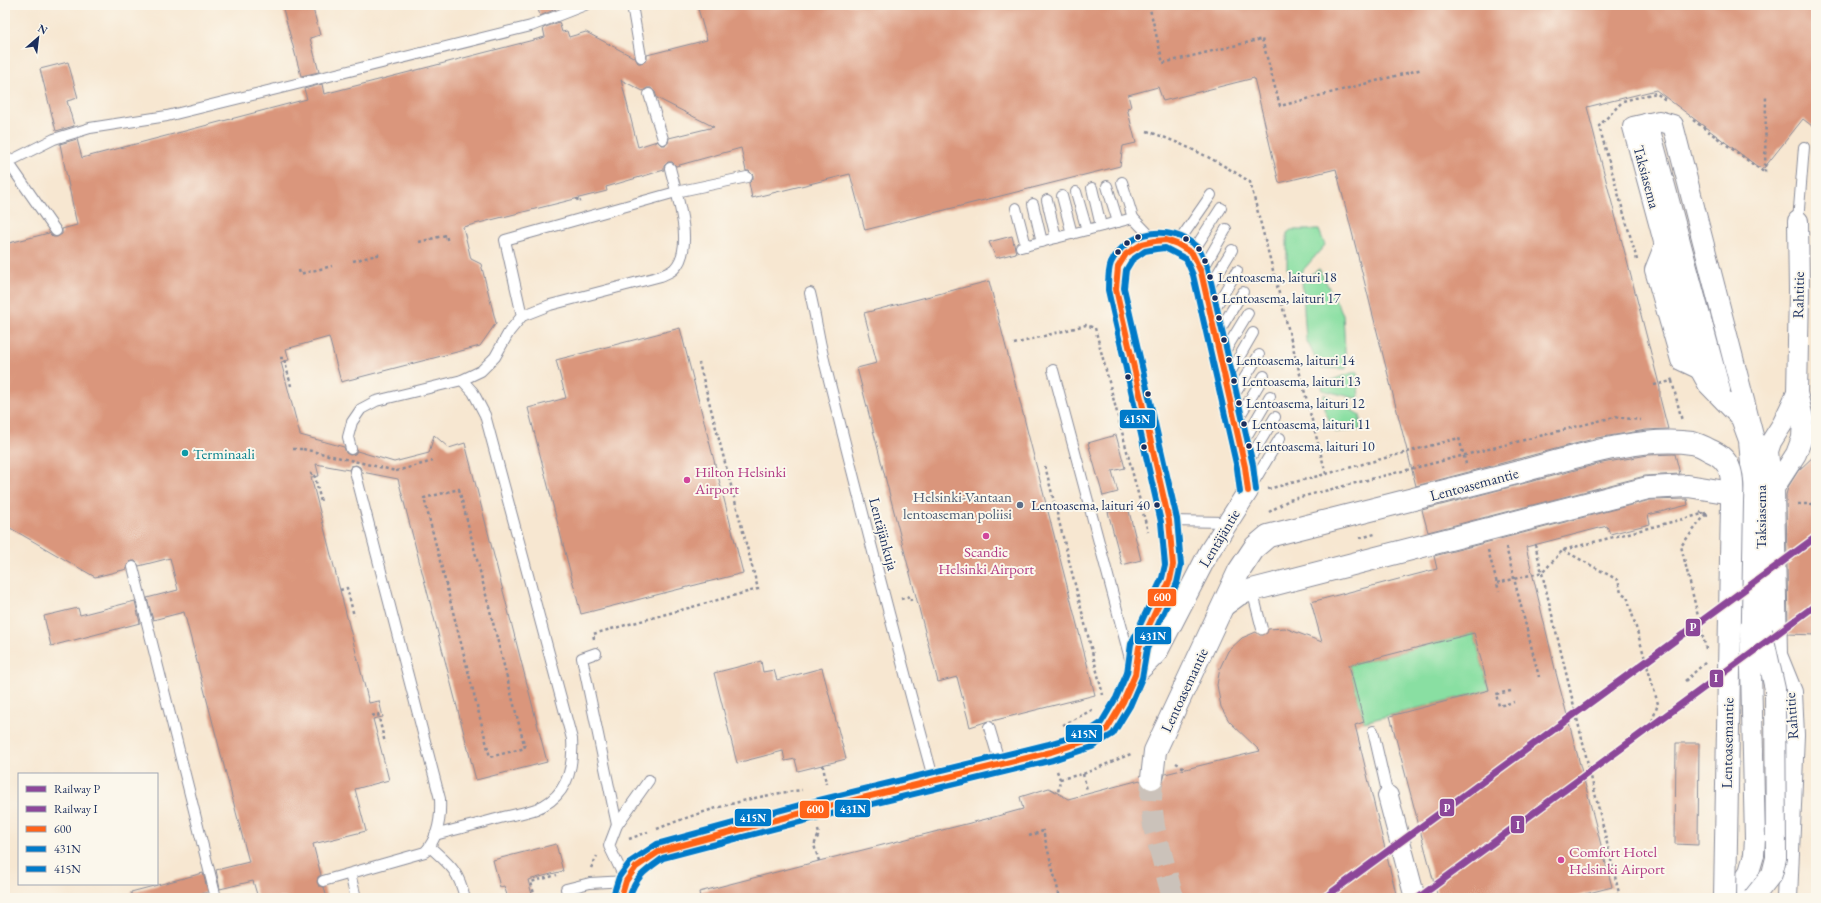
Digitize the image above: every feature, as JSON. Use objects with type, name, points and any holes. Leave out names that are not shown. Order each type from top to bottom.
[{"type":"main road","name":"Lentoasemantie","points":[[1152,778],[1155,751],[1239,571],[1255,547],[1268,536],[1625,446],[1658,442],[1693,443],[1713,451],[1728,462],[1731,472],[1732,492],[1725,898]]},
{"type":"main road","name":"Lentoasemantie","points":[[1224,605],[1239,594],[1252,590],[1648,488],[1688,486],[1732,492]]},
{"type":"street","name":"Taksiasema","points":[[1741,418],[1708,384],[1697,364],[1684,236],[1673,125],[1654,122],[1633,127],[1684,236],[1760,463],[1759,598],[1756,629],[1774,689],[1776,858],[1772,874],[1753,898]]},
{"type":"street","name":"Rahtitie","points":[[1774,488],[1796,454],[1802,438],[1803,418],[1797,393],[1799,291],[1798,221]]},
{"type":"street","name":"Taksiasema","points":[[1684,236],[1722,397]]},
{"type":"street","name":"Taksiasema","points":[[1684,236],[1748,440],[1752,464],[1756,629],[1755,839],[1754,855],[1749,872],[1731,898]]},
{"type":"street","name":"Lentäjäntie","points":[[624,890],[636,867],[660,851],[820,808],[1052,752],[1089,740],[1107,729],[1123,702],[1135,675],[1139,647],[1170,580],[1173,565],[1170,521],[1116,289],[1118,267],[1126,254],[1142,244],[1166,240],[1185,248]]},
{"type":"street","points":[[1185,248],[1201,272],[1241,446],[1248,491]]},
{"type":"street","name":"Rahtitie","points":[[1787,898],[1794,735],[1792,692],[1777,655],[1774,488],[1770,473],[1768,452],[1771,442],[1783,423],[1797,393]]},
{"type":"street","name":"Lentäjäntie","points":[[1135,675],[1157,653],[1209,552],[1248,491]]},
{"type":"street","points":[[1388,796],[1415,898]]},
{"type":"lane","points":[[56,231],[6,163],[54,139],[90,128],[167,116],[531,26],[585,5]]},
{"type":"lane","points":[[632,5],[641,57]]},
{"type":"lane","points":[[649,94],[664,139]]},
{"type":"lane","points":[[1798,221],[1804,147]]},
{"type":"lane","points":[[351,449],[348,437],[352,422],[361,409],[376,401],[462,380],[480,371],[494,357],[509,332],[522,316],[550,305],[660,276],[674,269],[684,252],[685,239],[670,168]]},
{"type":"lane","points":[[522,316],[505,240],[676,192],[747,177]]},
{"type":"lane","points":[[1122,182],[1133,218],[1155,241]]},
{"type":"lane","points":[[1107,186],[1118,222]]},
{"type":"lane","points":[[1092,188],[1101,226]]},
{"type":"lane","points":[[1076,192],[1087,230]]},
{"type":"lane","points":[[1185,248],[1211,195]]},
{"type":"lane","points":[[1062,196],[1072,234]]},
{"type":"lane","points":[[1047,200],[1056,238]]},
{"type":"lane","points":[[1032,204],[1042,242]]},
{"type":"lane","points":[[1016,208],[1024,247],[1133,218]]},
{"type":"lane","points":[[1185,248],[1221,208]]},
{"type":"lane","points":[[1201,272],[1226,229]]},
{"type":"lane","points":[[1206,293],[1232,250]]},
{"type":"lane","points":[[1211,314],[1238,271]]},
{"type":"lane","points":[[1216,336],[1243,292]]},
{"type":"lane","name":"Lentäjänkuja","points":[[810,293],[820,344],[849,460],[934,781]]},
{"type":"lane","points":[[1220,358],[1248,313]]},
{"type":"lane","points":[[1226,380],[1253,333]]},
{"type":"lane","points":[[1230,402],[1259,354]]},
{"type":"lane","points":[[1053,370],[1127,652],[1135,675]]},
{"type":"lane","points":[[1235,424],[1264,376]]},
{"type":"lane","points":[[435,835],[537,809],[553,799],[564,788],[573,758],[572,739],[485,415],[473,392],[462,380]]},
{"type":"lane","points":[[1241,446],[1270,396]]},
{"type":"lane","points":[[1245,467],[1275,417]]},
{"type":"lane","points":[[1248,491],[1280,438]]},
{"type":"lane","points":[[323,881],[425,852],[430,847],[441,817],[440,799],[355,471]]},
{"type":"lane","points":[[1170,521],[1227,522]]},
{"type":"lane","points":[[134,567],[216,898]]},
{"type":"lane","points":[[1239,571],[1252,590],[1262,629]]},
{"type":"lane","points":[[596,653],[582,658],[617,825]]},
{"type":"lane","points":[[989,727],[1000,764]]},
{"type":"lane","points":[[1373,731],[1388,796]]},
{"type":"lane","points":[[624,890],[609,846],[617,825],[649,780]]},
{"type":"lane","points":[[430,847],[450,865],[460,878],[465,898]]},
{"type":"lane","points":[[350,874],[356,898]]},
{"type":"lane","points":[[569,898],[566,889],[590,883],[624,890]]},
{"type":"path","points":[[1149,5],[1163,63],[1262,39],[1280,106],[1422,69]]},
{"type":"path","points":[[1147,131],[1178,142],[1210,158],[1250,182]]},
{"type":"path","points":[[419,242],[446,235],[448,243]]},
{"type":"path","points":[[353,261],[381,254]]},
{"type":"path","points":[[299,270],[300,274],[332,266]]},
{"type":"path","points":[[1014,344],[1086,325],[1095,328],[1149,538]]},
{"type":"path","points":[[280,358],[284,358],[291,386]]},
{"type":"path","points":[[593,634],[758,589],[699,363]]},
{"type":"path","points":[[1268,513],[1289,500],[1614,417],[1644,421]]},
{"type":"path","points":[[293,450],[303,449],[396,471],[433,461]]},
{"type":"path","points":[[1326,474],[1407,451]]},
{"type":"path","points":[[1045,466],[1103,695]]},
{"type":"path","points":[[310,474],[314,473],[321,502]]},
{"type":"path","points":[[459,489],[525,748],[490,757],[424,498],[459,489]]},
{"type":"path","points":[[1798,504],[1816,504]]},
{"type":"path","points":[[1706,513],[1680,546],[1707,652]]},
{"type":"path","points":[[1505,543],[1539,677]]},
{"type":"path","points":[[1535,544],[1619,893],[1614,898]]},
{"type":"path","points":[[1563,550],[1618,580],[1621,594],[1627,596],[1658,704],[1648,733]]},
{"type":"path","points":[[340,590],[347,588],[354,616]]},
{"type":"path","points":[[899,600],[910,596],[911,601]]},
{"type":"path","points":[[1685,681],[1709,659]]},
{"type":"path","points":[[1511,691],[1496,694],[1499,706],[1514,702]]},
{"type":"path","points":[[372,716],[378,714],[385,743]]},
{"type":"path","points":[[1058,793],[1060,779],[1083,774],[1136,752]]},
{"type":"path","points":[[1173,761],[1186,769]]},
{"type":"path","points":[[823,765],[826,784]]},
{"type":"path","points":[[1083,774],[1087,790]]},
{"type":"path","points":[[1029,836],[1043,831],[1060,898]]},
{"type":"green space","points":[[1291,230],[1319,230],[1325,245],[1297,277],[1287,269],[1287,233]]},
{"type":"green space","points":[[1319,269],[1343,314],[1346,369],[1320,368],[1306,339],[1302,280]]},
{"type":"green space","points":[[1357,371],[1359,399],[1322,390],[1323,383]]},
{"type":"green space","points":[[1324,394],[1360,415],[1360,430],[1335,432],[1324,409]]},
{"type":"green space","points":[[1474,633],[1489,690],[1364,722],[1349,665]]},
{"type":"building","points":[[282,5],[312,5],[320,35],[310,38],[319,72],[301,76]]},
{"type":"building","points":[[537,5],[555,5],[556,9],[540,16]]},
{"type":"building","name":"Terminaali","points":[[697,5],[1816,5],[1816,129],[1803,119],[1764,168],[1758,167],[1656,90],[1587,107],[1660,388],[1660,398],[1668,429],[1646,430],[1597,438],[1416,486],[1336,169],[1279,183],[1254,78],[1163,101],[1158,87],[1128,95],[1131,107],[1127,108],[1136,143],[1123,146],[1120,166],[865,230],[850,174],[752,198],[749,183],[753,179],[753,175],[749,171],[746,171],[741,148],[676,166],[672,162],[668,162],[664,166],[664,170],[606,187],[607,191],[463,227],[471,259],[481,264],[496,323],[480,346],[341,382],[329,337],[286,349],[289,360],[281,362],[300,435],[344,447],[346,453],[350,455],[355,454],[357,451],[394,462],[429,453],[434,435],[449,448],[465,443],[547,762],[476,780],[398,479],[362,472],[360,467],[356,465],[351,466],[349,470],[316,464],[319,476],[311,477],[369,703],[379,701],[383,717],[373,719],[389,780],[355,789],[366,831],[313,844],[321,875],[318,877],[317,882],[319,886],[324,887],[327,898],[258,898],[253,881],[220,889],[216,870],[249,862],[184,612],[153,620],[147,598],[178,590],[170,558],[139,566],[135,561],[131,561],[127,565],[127,569],[95,577],[5,525],[5,244],[49,233],[53,237],[57,237],[62,234],[62,229],[77,225],[60,144],[77,139],[82,158],[307,99],[304,89],[322,84],[324,94],[545,37],[543,28],[559,22],[562,32],[567,31],[569,37],[586,32],[635,58],[638,63],[642,63],[647,60],[647,55],[707,40]],"holes":[[[621,80],[643,91],[647,88],[651,88],[655,92],[657,98],[714,127],[669,138],[668,143],[665,145],[661,145],[657,141],[638,147]]]},
{"type":"building","points":[[68,62],[78,98],[67,101],[74,126],[56,131],[40,69]]},
{"type":"building","points":[[1012,236],[1016,253],[996,258],[989,242]]},
{"type":"building","points":[[989,281],[1095,695],[988,721],[970,727],[957,677],[938,682],[857,368],[877,363],[864,313]]},
{"type":"building","name":"Hilton Helsinki Airport","points":[[680,328],[743,573],[581,614],[528,408],[566,398],[556,360]]},
{"type":"building","points":[[1116,435],[1125,468],[1112,471],[1118,492],[1103,496],[1088,443]]},
{"type":"building","points":[[1675,454],[1680,474],[1645,476],[1428,532],[1422,510],[1602,463],[1648,455]]},
{"type":"building","points":[[1816,454],[1816,635],[1788,634],[1786,495],[1788,487],[1798,471]]},
{"type":"building","points":[[1687,499],[1688,505],[1648,515],[1650,524],[1610,534],[1607,526],[1526,547],[1556,673],[1612,887],[1570,898],[1438,898],[1390,716],[1489,690],[1474,633],[1349,665],[1364,722],[1355,725],[1397,898],[700,898],[699,892],[1023,809],[1020,797],[1049,788],[1068,799],[1140,780],[1145,788],[1157,790],[1162,785],[1165,774],[1260,751],[1229,721],[1221,707],[1217,685],[1220,668],[1228,651],[1242,638],[1256,632],[1263,635],[1267,633],[1268,629],[1285,628],[1322,642],[1311,602],[1437,569],[1434,556],[1650,500]]},
{"type":"building","points":[[1128,507],[1141,560],[1122,565],[1108,512]]},
{"type":"building","points":[[135,601],[140,623],[51,646],[44,616],[78,608],[80,615]]},
{"type":"building","points":[[761,661],[763,672],[774,670],[777,680],[822,668],[846,759],[798,771],[795,759],[785,761],[783,751],[737,763],[714,673]]},
{"type":"building","points":[[1676,743],[1699,743],[1698,845],[1675,844]]},
{"type":"building","points":[[556,844],[563,871],[528,880],[533,898],[508,898],[504,886],[500,887],[493,860]]},
{"type":"building","points":[[203,873],[208,892],[186,898],[132,898],[131,892]]},
{"type":"tunnel","points":[[1152,778],[1151,801],[1154,827],[1173,898]]},
{"type":"rail line","name":"P","points":[[1324,898],[1816,537]]},
{"type":"rail line","name":"I","points":[[1418,898],[1816,605]]},
{"type":"transit line","name":"415N","points":[[613,896],[619,877],[630,862],[657,844],[811,802],[1049,744],[1086,733],[1101,723],[1116,698],[1127,673],[1131,644],[1162,578],[1165,565],[1161,522],[1108,290],[1111,263],[1118,252],[1127,243],[1138,237],[1162,233],[1174,235],[1186,239],[1197,247],[1202,254],[1208,269],[1253,465],[1256,490]]},
{"type":"transit line","name":"600","points":[[621,898],[626,881],[636,867],[660,851],[813,810],[1051,752],[1089,740],[1107,729],[1123,702],[1135,675],[1139,647],[1170,580],[1173,565],[1169,521],[1116,289],[1118,267],[1126,254],[1142,244],[1166,240],[1177,244],[1192,253],[1201,272],[1245,467],[1248,491]]},
{"type":"transit line","name":"431N","points":[[629,898],[638,879],[663,858],[815,818],[1053,760],[1092,747],[1113,734],[1130,706],[1142,678],[1147,649],[1177,583],[1181,565],[1177,519],[1124,288],[1126,270],[1132,260],[1145,251],[1165,248],[1186,259],[1193,275],[1237,468],[1240,492]]},
{"type":"place","name":"Lentoasema, laituri 18","points":[[1210,277]]},
{"type":"place","name":"Lentoasema, laituri 17","points":[[1215,298]]},
{"type":"place","name":"Lentoasema, laituri 14","points":[[1229,360]]},
{"type":"place","name":"Lentoasema, laituri 13","points":[[1234,381]]},
{"type":"place","name":"Lentoasema, laituri 12","points":[[1239,403]]},
{"type":"place","name":"Lentoasema, laituri 11","points":[[1244,424]]},
{"type":"place","name":"Lentoasema, laituri 10","points":[[1249,446]]},
{"type":"place","name":"Terminaali","points":[[185,453]]},
{"type":"place","name":"Hilton Helsinki Airport","points":[[687,480]]},
{"type":"place","name":"Helsinki-Vantaan lentoaseman poliisi","points":[[1020,505]]},
{"type":"place","name":"Lentoasema, laituri 40","points":[[1157,505]]},
{"type":"place","name":"Scandic Helsinki Airport","points":[[986,536]]},
{"type":"place","name":"Comfort Hotel Helsinki Airport","points":[[1561,860]]}]
